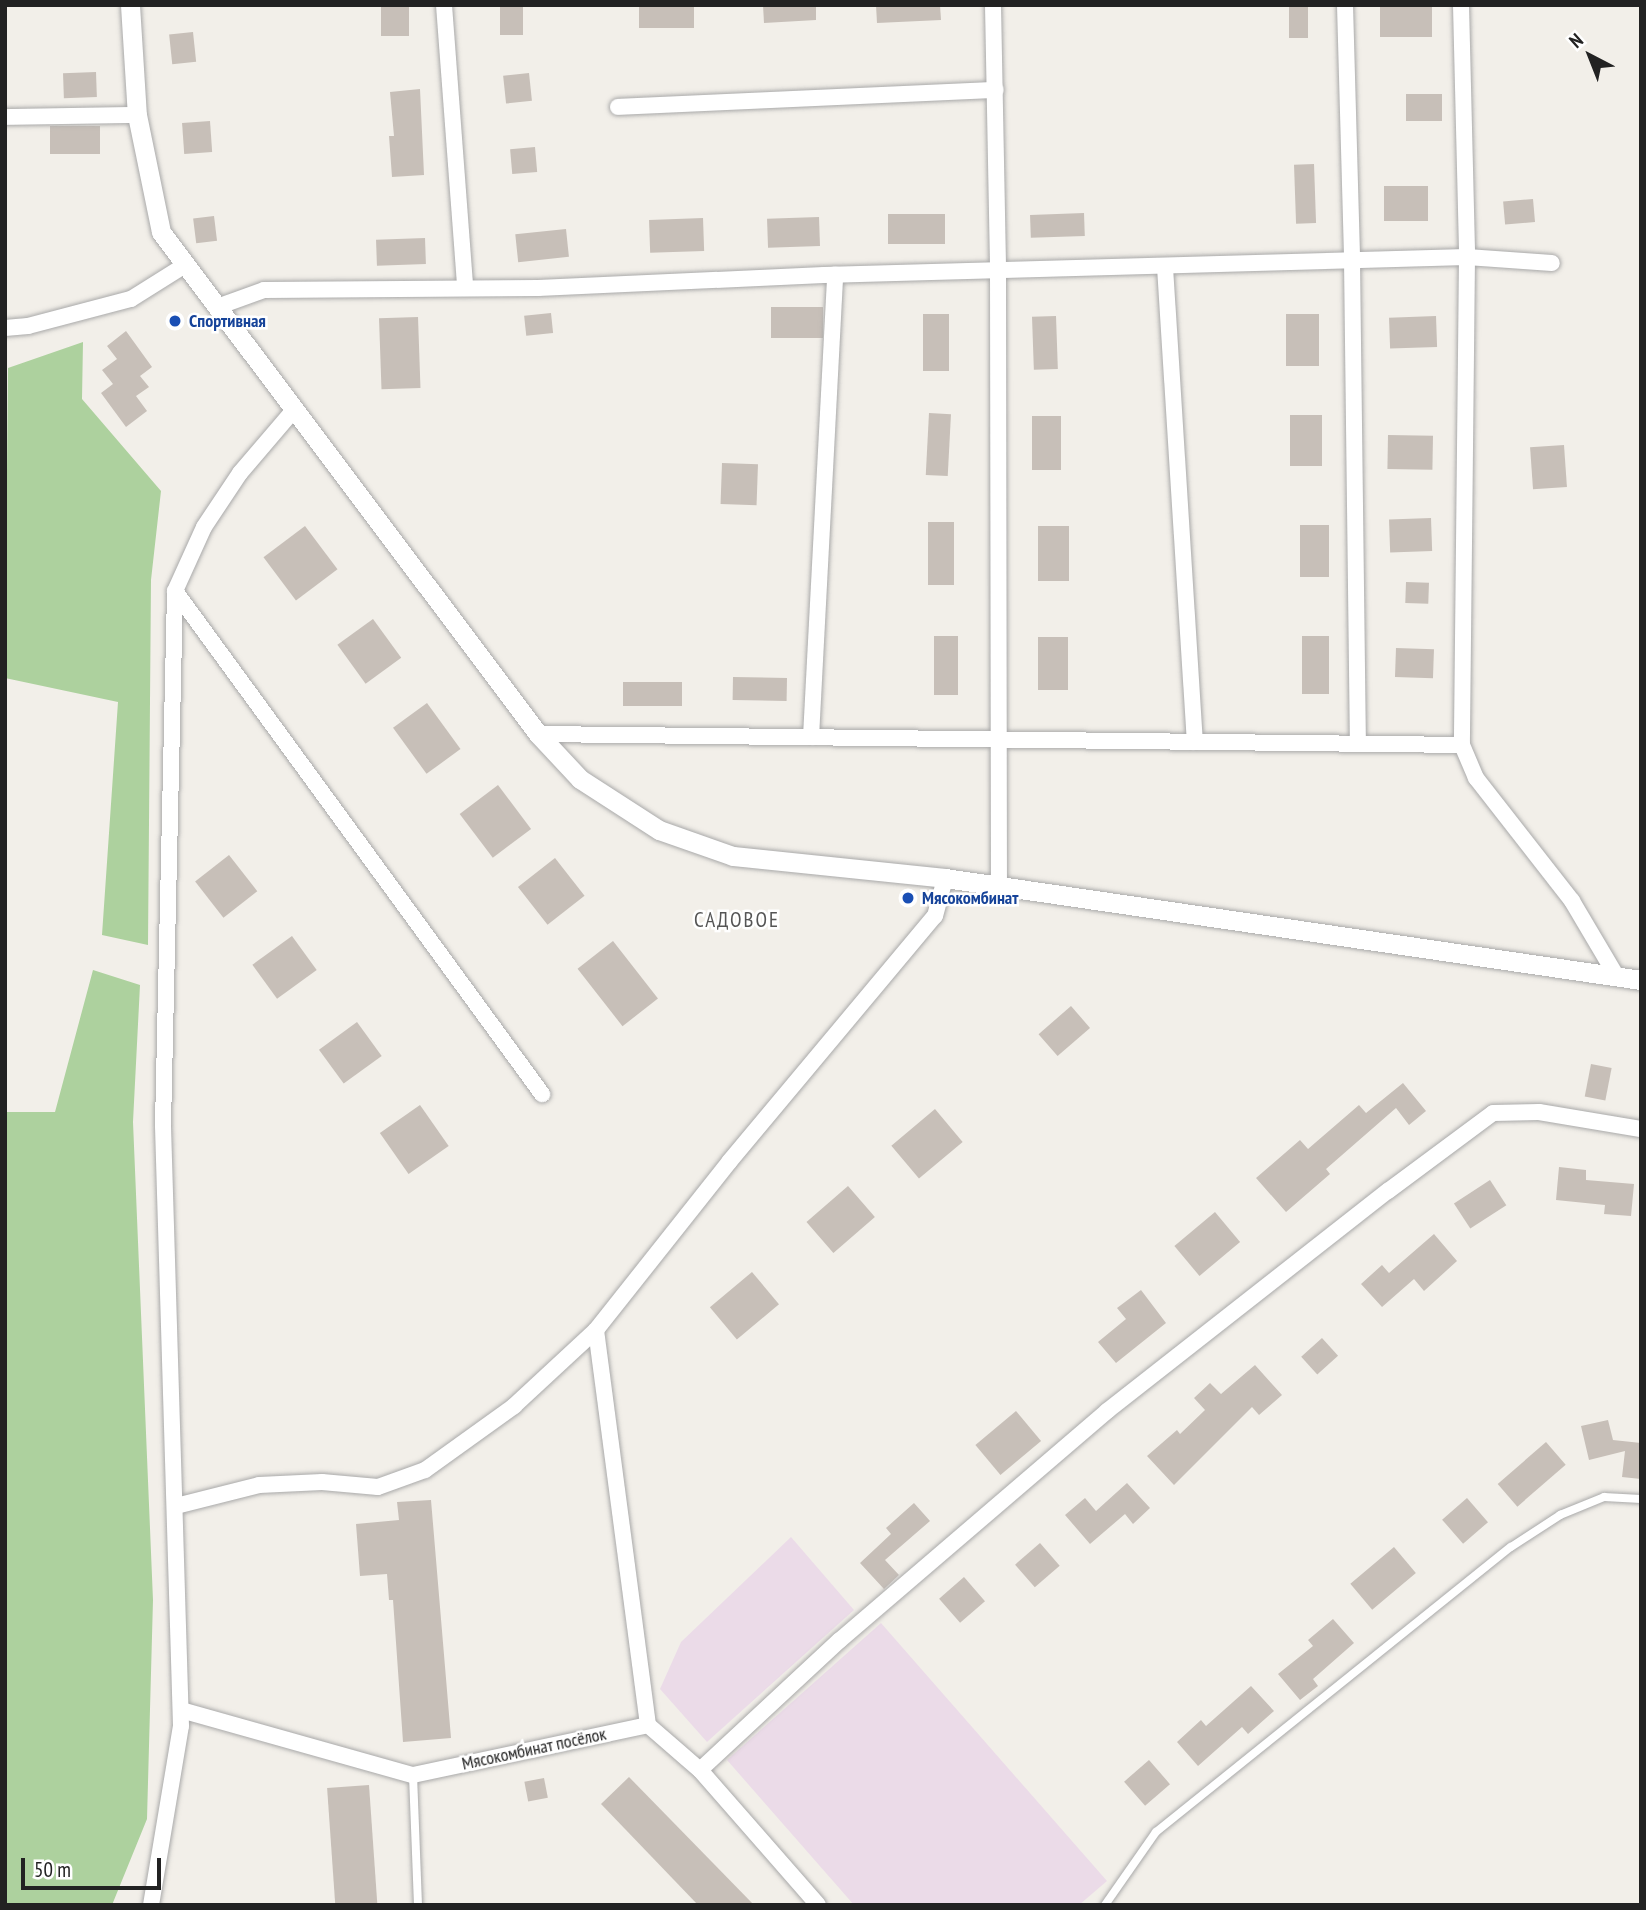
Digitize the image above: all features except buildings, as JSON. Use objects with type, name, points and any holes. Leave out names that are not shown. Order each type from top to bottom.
[{"type":"street","points":[[130,5],[137,115],[161,232],[538,734],[580,779],[659,830],[733,856],[945,878],[1641,980]]},
{"type":"street","points":[[444,5],[464,287]]},
{"type":"street","points":[[993,5],[998,273],[999,886]]},
{"type":"street","points":[[1345,5],[1352,260],[1358,744]]},
{"type":"street","points":[[1461,5],[1467,257],[1462,745],[1476,778],[1572,901],[1617,977]]},
{"type":"street","points":[[618,107],[996,90]]},
{"type":"street","points":[[5,117],[137,115]]},
{"type":"street","points":[[217,307],[264,290],[538,288],[835,275],[998,273],[1467,257],[1552,263]]},
{"type":"street","points":[[5,328],[28,326],[131,299],[185,265]]},
{"type":"street","points":[[1166,267],[1195,742]]},
{"type":"street","points":[[811,737],[835,275]]},
{"type":"street","points":[[151,1905],[171,1799],[181,1710],[163,1125],[175,591],[204,527],[240,473],[293,411]]},
{"type":"street","points":[[175,591],[542,1094]]},
{"type":"street","points":[[538,734],[1462,745]]},
{"type":"street","points":[[176,1506],[259,1485],[322,1482],[378,1487],[425,1471],[514,1406],[596,1330],[729,1161],[935,916],[945,878]]},
{"type":"street","points":[[700,1770],[840,1640],[1107,1412],[1388,1191],[1493,1113],[1539,1112],[1641,1129]]},
{"type":"street","points":[[596,1330],[648,1725],[700,1770],[818,1905]]},
{"type":"street","name":"Мясокомбинат посёлок","points":[[181,1710],[413,1775],[648,1725]]},
{"type":"lane","points":[[1105,1905],[1156,1832],[1511,1547],[1560,1515],[1604,1497],[1641,1499]]},
{"type":"lane","points":[[413,1775],[418,1905]]},
{"type":"shaded area","points":[[791,1537],[854,1610],[707,1742],[660,1689],[681,1642]]},
{"type":"shaded area","points":[[881,1623],[1107,1881],[1079,1905],[854,1905],[727,1760]]},
{"type":"green space","points":[[83,342],[82,399],[161,491],[151,580],[148,945],[102,935],[118,702],[5,678],[8,368]]},
{"type":"green space","points":[[93,970],[140,985],[133,1122],[153,1600],[147,1819],[112,1905],[5,1905],[5,1112],[55,1112]]},
{"type":"place","name":"Спортивная","points":[[175,321]]},
{"type":"place","name":"Мясокомбинат","points":[[908,898]]},
{"type":"district","name":"САДОВОЕ","points":[[737,920]]}]
